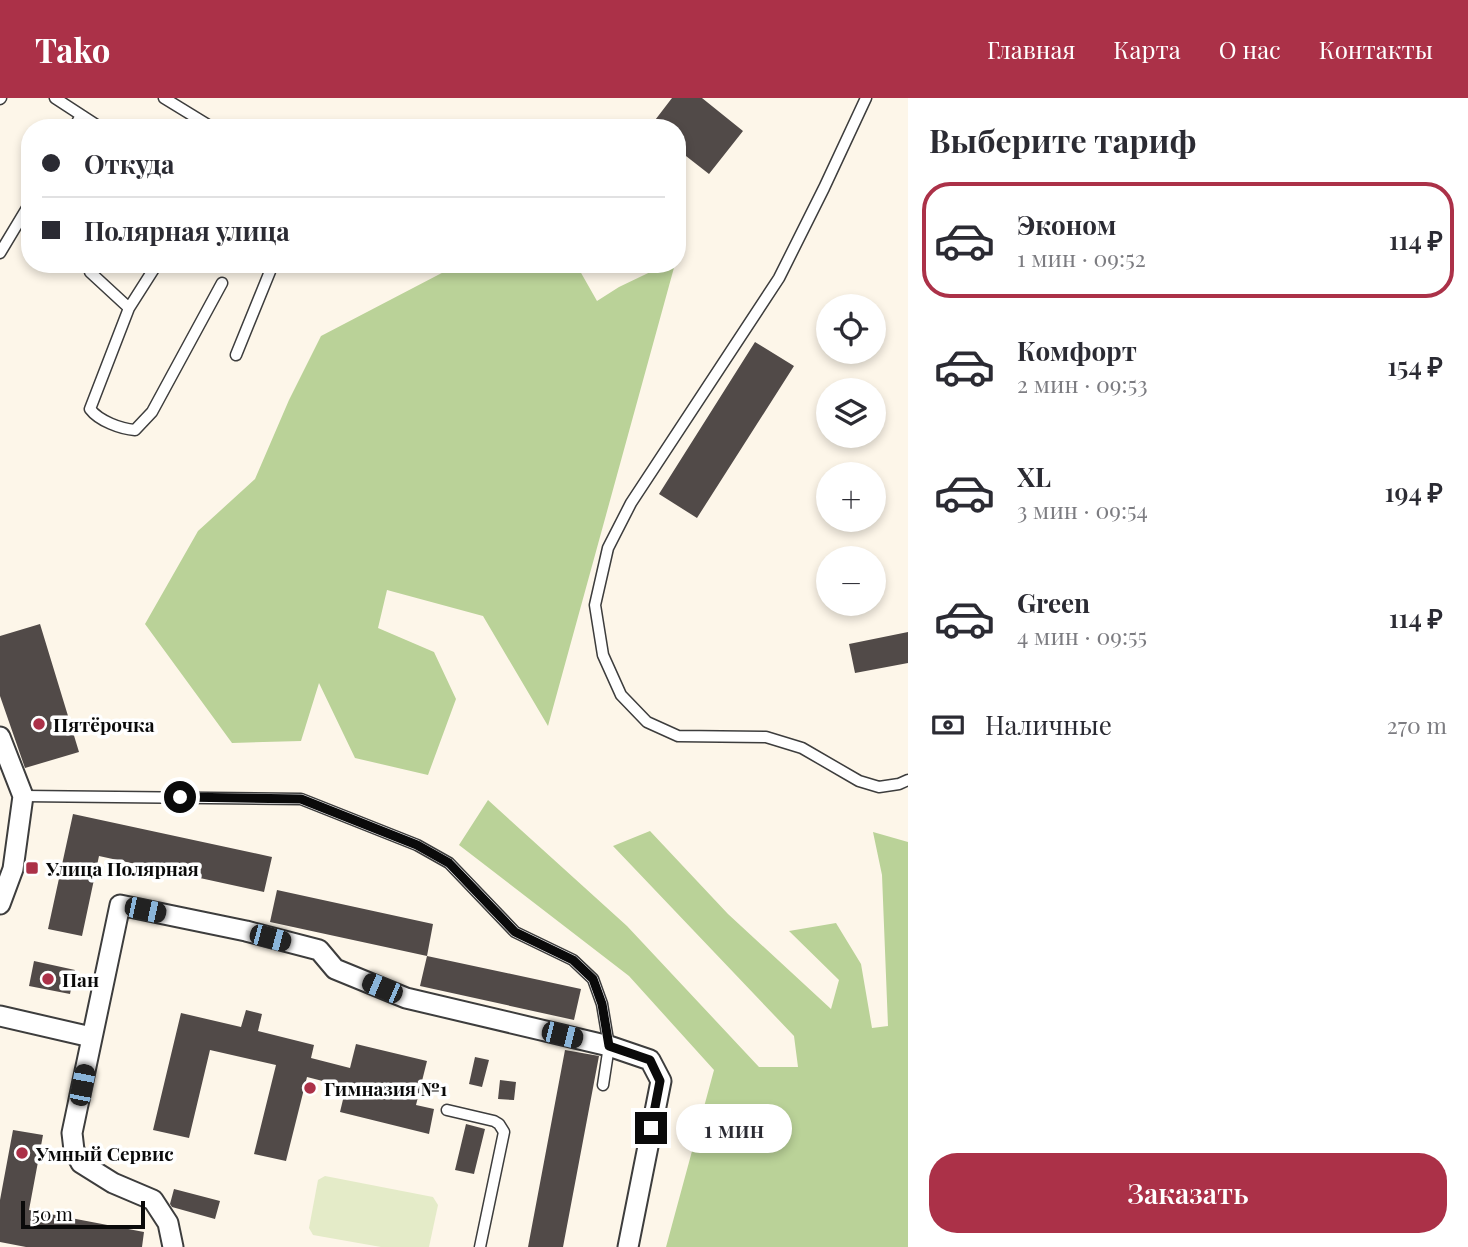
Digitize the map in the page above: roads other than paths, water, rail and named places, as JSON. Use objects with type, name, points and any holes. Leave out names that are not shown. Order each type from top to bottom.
[{"type":"street","points":[[0,737],[23,796],[13,869],[0,904]]},
{"type":"street","points":[[173,1247],[168,1223],[153,1200],[113,1183],[81,1163],[74,1150],[72,1133],[120,905],[246,931],[319,950],[335,969],[406,998],[609,1046],[650,1060],[660,1081],[628,1247]]},
{"type":"street","points":[[0,1016],[91,1037]]},
{"type":"lane","points":[[55,98],[87,119]]},
{"type":"lane","points":[[164,98],[198,119]]},
{"type":"lane","points":[[866,98],[779,278],[631,503],[608,548],[595,606],[603,655],[621,695],[647,722],[678,736],[766,737],[802,748],[859,781],[879,786],[908,780]]},
{"type":"lane","points":[[79,119],[81,115]]},
{"type":"lane","points":[[0,253],[21,218]]},
{"type":"lane","points":[[91,273],[129,308]]},
{"type":"lane","points":[[151,273],[129,308],[90,409],[94,416],[127,429],[135,430],[152,412],[222,283]]},
{"type":"lane","points":[[236,355],[269,273]]},
{"type":"lane","points":[[23,796],[301,799],[417,845],[449,863],[515,932],[573,960],[593,979],[602,1004],[609,1046],[603,1085]]},
{"type":"lane","points":[[447,1110],[494,1121],[504,1132],[480,1247]]},
{"type":"place","name":"Пятёрочка","points":[[39,724]]},
{"type":"place","name":"Улица Полярная","points":[[32,868]]},
{"type":"place","name":"Пан","points":[[48,979]]},
{"type":"place","name":"Гимназия №1","points":[[310,1088]]},
{"type":"place","name":"Умный Сервис","points":[[22,1153]]}]
